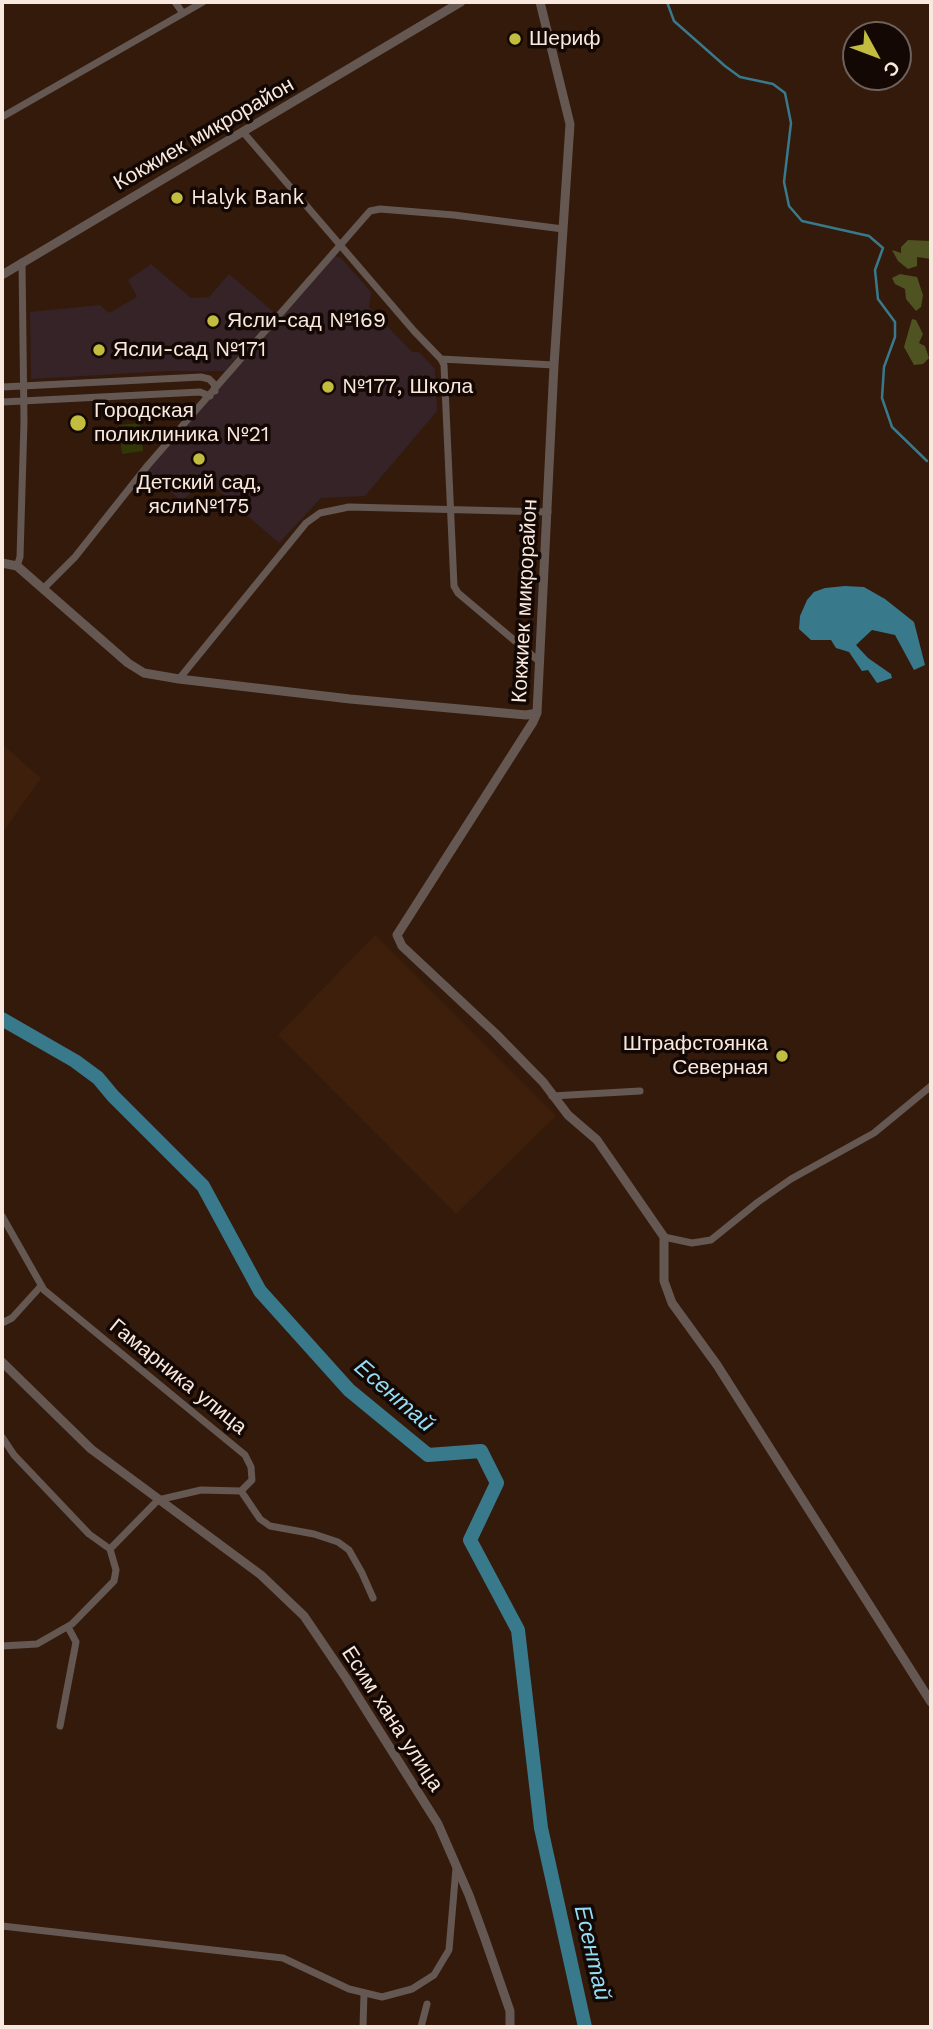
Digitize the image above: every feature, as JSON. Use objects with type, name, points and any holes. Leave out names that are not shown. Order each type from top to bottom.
[{"type":"street","points":[[175,2],[182,12]]},
{"type":"street","points":[[2,117],[203,2]]},
{"type":"street","name":"Кокжиек микрорайон","points":[[2,275],[461,2]]},
{"type":"street","name":"Кокжиек микрорайон","points":[[2,563],[17,566],[128,663],[144,673],[349,699],[526,715],[537,713],[554,365],[570,124],[540,2]]},
{"type":"street","points":[[243,132],[441,359],[444,365],[454,586],[458,593],[541,663]]},
{"type":"street","points":[[44,588],[87,542],[143,471],[374,208],[563,229]]},
{"type":"street","points":[[17,566],[20,557],[24,401],[22,262]]},
{"type":"street","points":[[441,359],[554,365]]},
{"type":"street","points":[[2,387],[201,377],[214,384],[212,393]]},
{"type":"street","points":[[2,402],[212,393]]},
{"type":"street","points":[[178,679],[298,533],[320,513],[349,507],[548,512]]},
{"type":"street","points":[[537,713],[397,935],[402,946],[504,1043],[543,1082],[568,1115],[597,1140],[664,1237],[664,1281],[672,1303],[724,1376],[931,1702]]},
{"type":"street","points":[[664,1237],[692,1243],[712,1240],[791,1179],[874,1133],[931,1086]]},
{"type":"street","points":[[552,1096],[640,1091]]},
{"type":"street","name":"Гамарника улица","points":[[2,1216],[41,1286],[245,1455],[251,1467],[251,1480],[241,1491]]},
{"type":"street","points":[[2,1323],[12,1318],[41,1286]]},
{"type":"street","name":"Есим хана улица","points":[[2,1362],[76,1436],[261,1575],[304,1616],[438,1824],[456,1864],[510,2011],[510,2027]]},
{"type":"street","points":[[2,1437],[14,1455],[89,1534],[110,1549],[116,1570],[114,1581],[68,1627],[30,1646],[2,1646]]},
{"type":"street","points":[[110,1549],[154,1497],[201,1490],[241,1491],[260,1519],[270,1526],[314,1534],[338,1542],[349,1550],[373,1598]]},
{"type":"street","points":[[60,1726],[76,1642],[68,1627]]},
{"type":"street","points":[[2,1926],[283,1958],[349,1989],[382,1997],[412,1989],[434,1975],[449,1950],[456,1864]]},
{"type":"street","points":[[363,2027],[364,1993]]},
{"type":"street","points":[[421,2027],[427,2004]]},
{"type":"shaded area","name":"№177, Школа","points":[[335,256],[341,258],[371,292],[369,307],[412,352],[419,352],[435,369],[437,411],[365,496],[321,498],[279,543],[204,478],[182,502],[147,470]]},
{"type":"shaded area","points":[[151,264],[191,298],[209,297],[229,274],[275,313],[225,371],[168,371],[31,379],[30,312],[100,305],[109,313],[137,297],[128,280]]},
{"type":"shaded area","points":[[2,744],[41,778],[2,834]]},
{"type":"shaded area","points":[[375,935],[556,1116],[456,1214],[278,1035]]},
{"type":"green space","points":[[908,240],[931,241],[931,259],[917,257],[917,266],[908,269],[898,261],[892,250],[901,253],[901,247]]},
{"type":"green space","points":[[900,274],[917,277],[923,295],[921,307],[916,311],[906,299],[905,289],[895,284],[892,278]]},
{"type":"green space","points":[[912,319],[916,320],[923,334],[919,343],[925,346],[929,358],[923,364],[914,365],[904,347]]},
{"type":"green space","points":[[140,423],[143,451],[122,454],[119,425]]},
{"type":"water","points":[[845,586],[864,587],[885,599],[914,622],[925,665],[914,670],[895,635],[872,630],[856,645],[868,658],[891,674],[892,678],[877,683],[868,670],[862,671],[849,652],[836,648],[831,640],[811,640],[799,629],[800,616],[814,592]]},
{"type":"waterway","points":[[667,2],[674,21],[725,66],[740,77],[773,84],[785,93],[791,123],[784,182],[789,206],[802,221],[869,236],[883,248],[875,270],[878,299],[895,322],[895,337],[884,367],[882,398],[892,427],[927,461]]},
{"type":"waterway","name":"Есентай","points":[[2,1019],[75,1061],[98,1078],[203,1186],[260,1291],[349,1390],[428,1455],[481,1451],[497,1483],[470,1540],[518,1630],[541,1828],[585,2027]]},
{"type":"place","name":"Шериф","points":[[515,39]]},
{"type":"place","name":"Halyk Bank","points":[[177,198]]},
{"type":"place","name":"Ясли-сад №169","points":[[213,321]]},
{"type":"place","name":"Ясли-сад №171","points":[[99,350]]},
{"type":"place","name":"№177, Школа","points":[[328,387]]},
{"type":"place","name":"Городская поликлиника №21","points":[[78,423]]},
{"type":"place","name":"Детский сад, ясли№175","points":[[199,459]]},
{"type":"place","name":"Штрафстоянка Северная","points":[[782,1056]]}]
